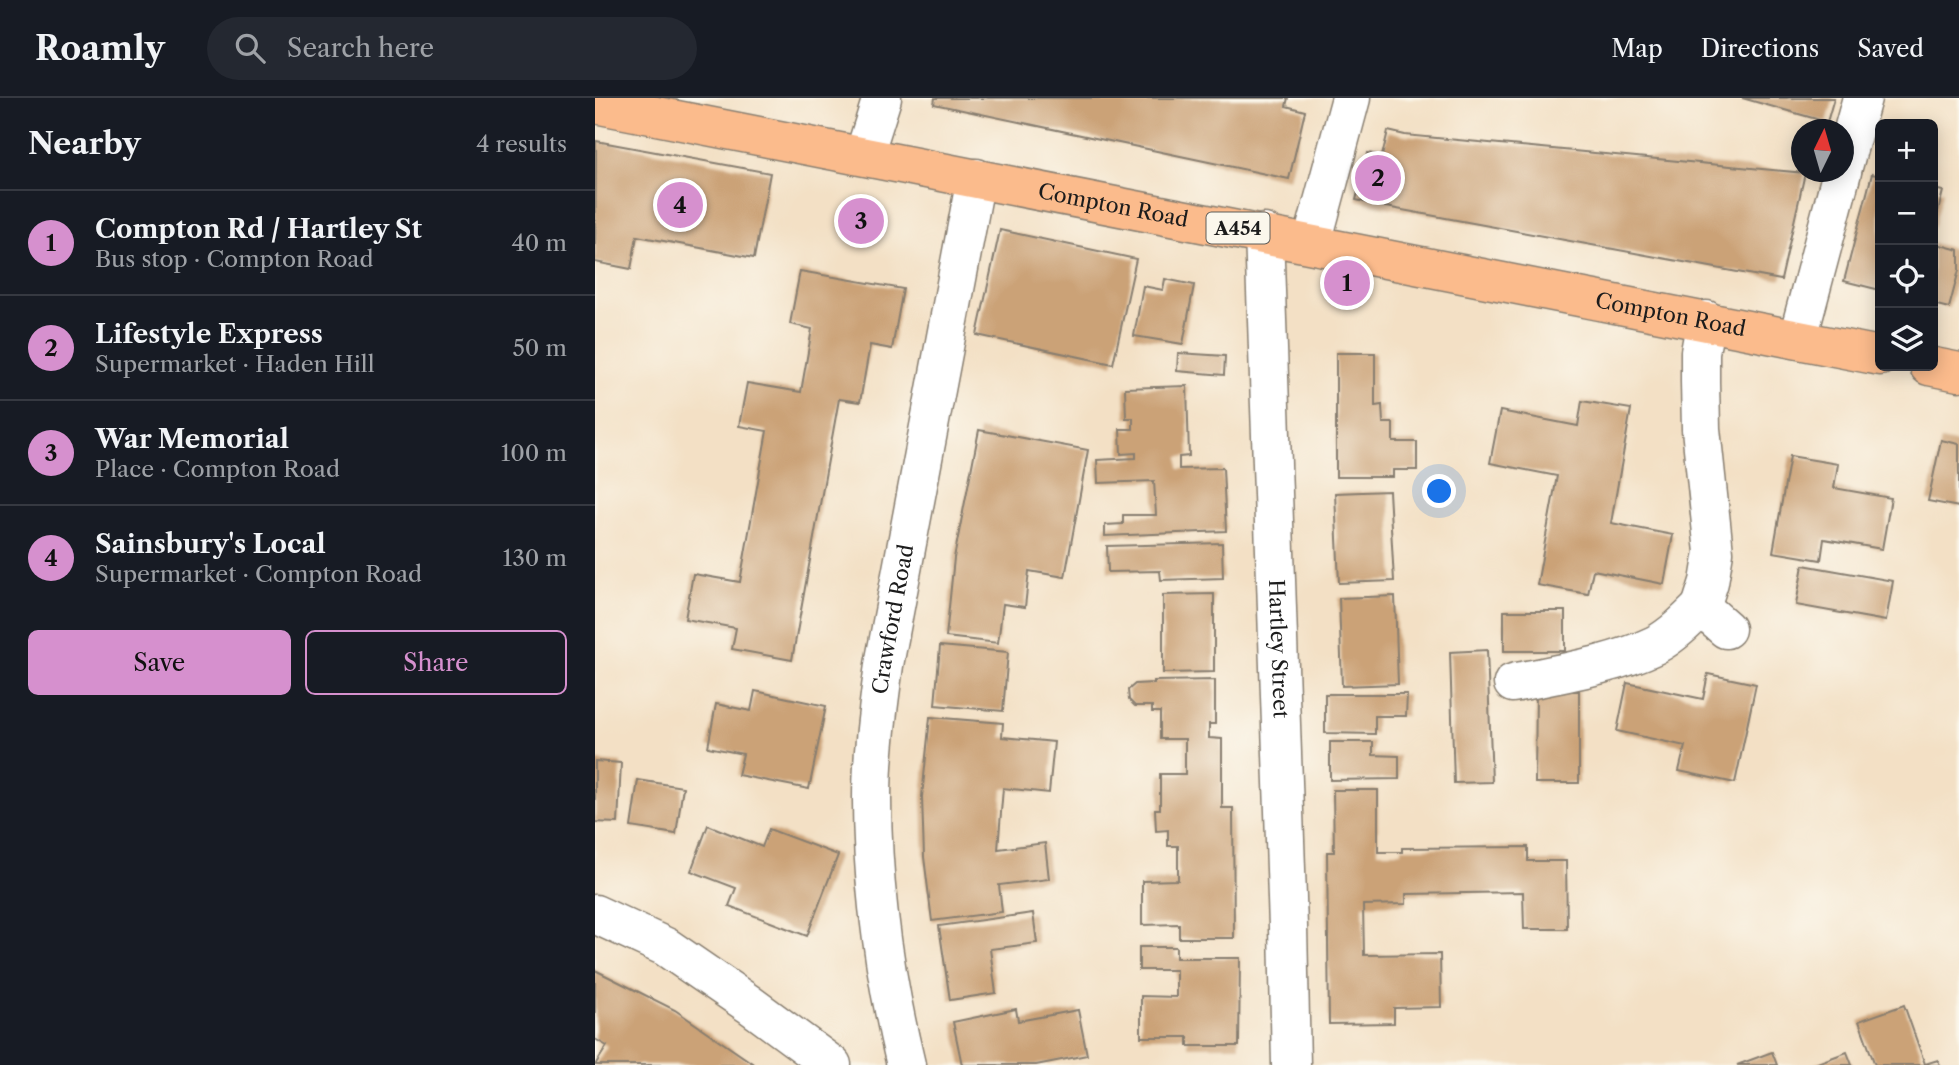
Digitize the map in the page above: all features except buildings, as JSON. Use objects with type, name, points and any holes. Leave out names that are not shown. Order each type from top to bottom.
[{"type":"highway","name":"Compton Road","points":[[595,104],[1875,355]]},
{"type":"highway","points":[[1938,368],[1959,372]]},
{"type":"street","points":[[864,155],[882,98]]},
{"type":"street","points":[[1312,243],[1351,98]]},
{"type":"street","points":[[1854,128],[1862,98]]},
{"type":"street","name":"Crawford Road","points":[[907,1065],[897,1028],[883,947],[873,859],[872,797],[877,716],[884,665],[976,178]]},
{"type":"street","points":[[1798,338],[1840,182]]},
{"type":"street","name":"Hartley Street","points":[[1264,233],[1289,927],[1291,1065]]},
{"type":"street","points":[[1513,683],[1611,662],[1656,644],[1682,626],[1714,618],[1709,582],[1714,552],[1700,405],[1700,352],[1706,320]]},
{"type":"street","points":[[595,914],[666,947],[832,1065]]},
{"type":"place","name":"Lifestyle Express","points":[[1378,178]]},
{"type":"place","name":"Sainsbury's Local","points":[[680,205]]},
{"type":"place","name":"War Memorial","points":[[861,221]]},
{"type":"place","name":"Compton Rd / Hartley St","points":[[1347,283]]}]
